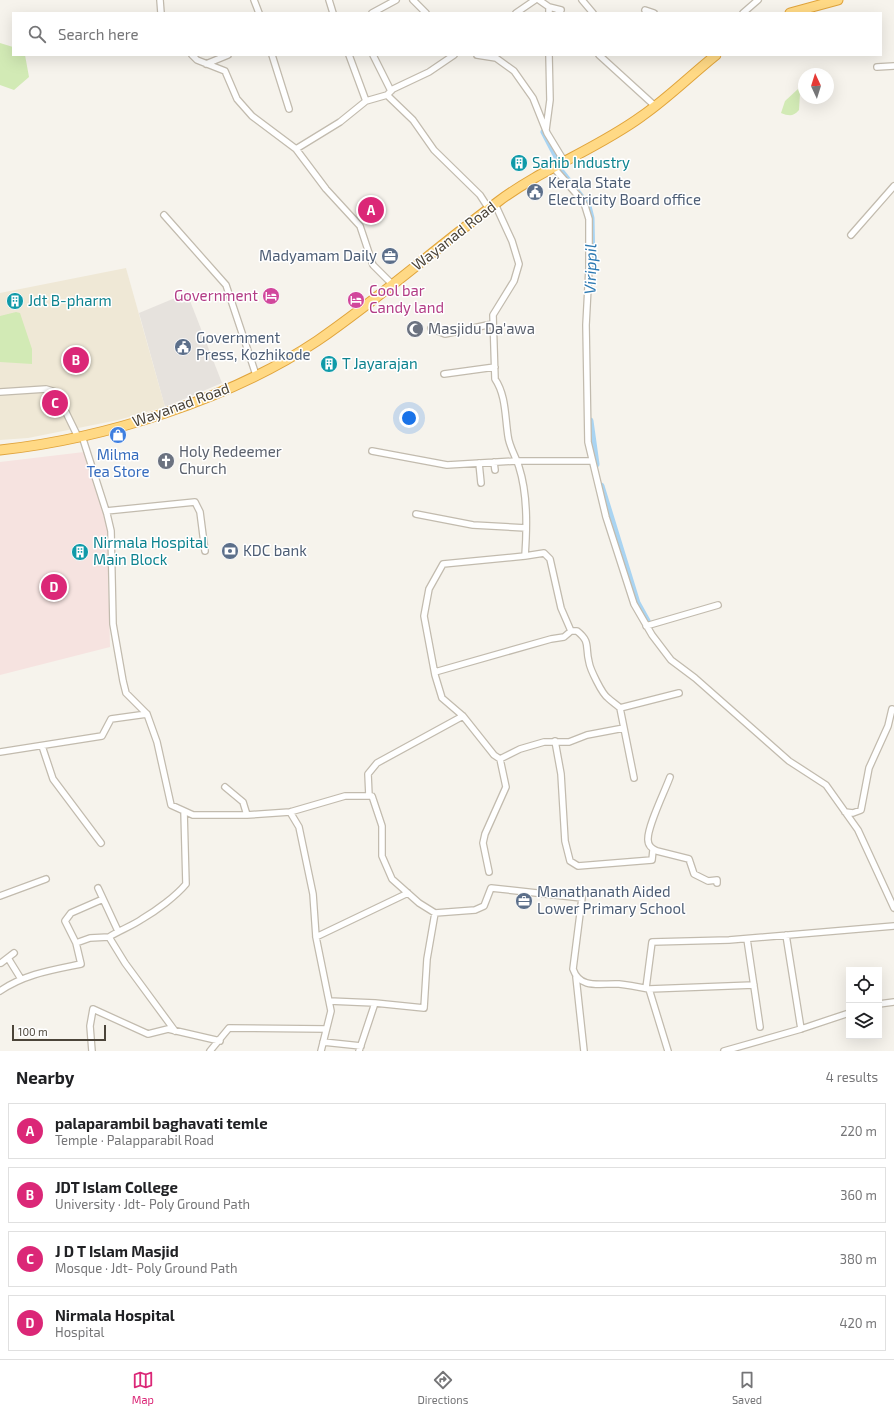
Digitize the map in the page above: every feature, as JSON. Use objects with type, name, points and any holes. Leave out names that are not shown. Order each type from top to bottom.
[{"type":"highway","points":[[792,12],[815,3],[838,0]]},
{"type":"highway","name":"Wayanad Road","points":[[0,450],[80,436],[117,427],[191,404],[223,391],[276,365],[316,341],[392,285],[492,207],[553,167],[617,132],[655,106],[711,56]]},
{"type":"street","points":[[160,0],[161,12]]},
{"type":"street","points":[[254,0],[259,12]]},
{"type":"street","points":[[329,0],[333,12]]},
{"type":"street","points":[[374,12],[396,0]]},
{"type":"street","points":[[413,0],[425,12]]},
{"type":"street","points":[[518,12],[536,0]]},
{"type":"street","points":[[539,0],[549,10],[560,10],[559,12]]},
{"type":"street","points":[[582,0],[592,12]]},
{"type":"street","points":[[744,12],[758,0]]},
{"type":"street","points":[[644,10],[651,12]]},
{"type":"street","points":[[193,56],[197,60],[225,71],[237,99],[252,116],[296,149],[326,189],[360,226],[373,265],[392,285]]},
{"type":"street","points":[[206,64],[226,56]]},
{"type":"street","points":[[272,56],[289,109]]},
{"type":"street","points":[[349,56],[366,101]]},
{"type":"street","points":[[373,56],[389,93],[413,120],[434,150],[492,207],[512,241],[519,264],[510,288],[495,308],[492,324],[495,379],[499,385],[507,419],[508,435],[520,471],[525,500],[525,556]]},
{"type":"street","points":[[296,149],[340,122],[366,101],[389,93],[429,72],[453,56]]},
{"type":"street","points":[[483,56],[496,58],[514,71],[533,98],[546,130],[564,161]]},
{"type":"street","points":[[546,130],[550,100],[549,56]]},
{"type":"street","points":[[600,56],[655,106]]},
{"type":"street","points":[[877,66],[894,66]]},
{"type":"street","points":[[553,167],[580,198],[585,206],[589,219],[586,349],[588,442],[591,461],[606,517],[634,604],[646,626],[671,660],[701,683],[789,761],[826,785],[858,830],[894,908]]},
{"type":"street","points":[[851,235],[894,186]]},
{"type":"street","points":[[164,215],[226,285],[256,375]]},
{"type":"street","points":[[431,328],[445,334],[492,324]]},
{"type":"street","points":[[444,374],[495,367]]},
{"type":"street","points":[[0,392],[46,389],[56,392],[80,436],[106,511],[111,532],[113,624],[123,681],[126,693],[147,714],[157,742],[171,805],[192,815],[247,815],[290,812],[346,796],[370,796]]},
{"type":"street","points":[[372,451],[447,465],[516,461],[591,461]]},
{"type":"street","points":[[494,462],[495,470]]},
{"type":"street","points":[[480,463],[481,484]]},
{"type":"street","points":[[106,511],[195,502],[200,512],[205,551]]},
{"type":"street","points":[[416,514],[474,525],[526,528]]},
{"type":"street","points":[[489,872],[483,843],[485,834],[506,787],[500,759],[494,755],[463,716],[442,698],[435,672],[424,616],[430,589],[443,564],[544,553],[550,559],[559,602],[571,631]]},
{"type":"street","points":[[646,626],[718,605]]},
{"type":"street","points":[[435,672],[551,639],[564,637],[571,631],[577,631],[584,636],[587,641],[589,662],[606,698],[620,708],[634,778]]},
{"type":"street","points":[[620,708],[679,693]]},
{"type":"street","points":[[845,812],[853,813],[861,810],[869,768],[888,726],[892,709]]},
{"type":"street","points":[[0,752],[102,736],[111,719],[147,714]]},
{"type":"street","points":[[463,716],[377,763],[368,774],[370,796],[372,796],[382,826],[382,856],[392,879],[435,913],[475,910],[484,906],[491,888],[582,898],[573,968],[576,977],[584,1051]]},
{"type":"street","points":[[500,759],[520,749],[544,742],[569,742],[587,736],[624,728]]},
{"type":"street","points":[[555,741],[561,774],[565,841],[570,861],[578,866],[652,860],[653,850],[648,839],[649,832],[670,777]]},
{"type":"street","points":[[42,746],[52,779],[101,843]]},
{"type":"street","points":[[225,787],[243,802],[247,815]]},
{"type":"street","points":[[76,943],[90,938],[109,937],[142,919],[181,890],[186,884],[184,811]]},
{"type":"street","points":[[290,812],[299,827],[313,894],[316,937],[331,1011],[320,1051]]},
{"type":"street","points":[[653,850],[673,854],[679,858],[688,859],[694,874],[708,881],[717,880],[717,883]]},
{"type":"street","points":[[0,896],[46,879]]},
{"type":"street","points":[[98,888],[118,931]]},
{"type":"street","points":[[316,937],[408,893]]},
{"type":"street","points":[[0,992],[21,979],[38,972],[81,964],[76,943],[65,921],[71,913],[103,900]]},
{"type":"street","points":[[329,1001],[375,1003],[424,1008],[427,959],[435,913]]},
{"type":"street","points":[[668,1051],[648,989],[652,942],[746,939],[894,926]]},
{"type":"street","points":[[786,935],[801,1030]]},
{"type":"street","points":[[109,937],[125,963],[175,1031]]},
{"type":"street","points":[[746,939],[760,1027]]},
{"type":"street","points":[[1,963],[14,953]]},
{"type":"street","points":[[8,958],[21,979]]},
{"type":"street","points":[[576,977],[582,982],[593,984],[618,984],[648,989],[754,986]]},
{"type":"street","points":[[882,1004],[894,1002]]},
{"type":"street","points":[[323,1042],[360,1049],[375,1003]]},
{"type":"street","points":[[92,1051],[90,1026],[93,1008],[148,1034],[168,1030],[220,1041]]},
{"type":"street","points":[[724,1051],[801,1030],[846,1014]]},
{"type":"street","points":[[210,1051],[230,1028],[326,1029]]},
{"type":"shaded area","points":[[126,268],[165,407],[118,420],[28,438],[0,440],[0,293]]},
{"type":"shaded area","points":[[187,293],[222,383],[165,407],[139,313]]},
{"type":"shaded area","points":[[84,452],[107,526],[110,647],[0,675],[0,462]]},
{"type":"green space","points":[[0,43],[12,47],[12,56],[25,56],[29,77],[14,90],[0,85]]},
{"type":"green space","points":[[798,89],[799,110],[795,114],[786,115],[781,113],[785,101]]},
{"type":"green space","points":[[16,312],[20,313],[32,349],[32,364],[0,362],[0,316]]},
{"type":"waterway","points":[[544,132],[557,157]]},
{"type":"waterway","name":"Virippil","points":[[558,168],[588,206],[591,218],[592,267]]},
{"type":"waterway","points":[[590,421],[596,464]]},
{"type":"waterway","points":[[601,486],[637,603],[647,621]]},
{"type":"place","name":"Sahib Industry","points":[[519,163]]},
{"type":"place","name":"Kerala State Electricity Board office","points":[[535,192]]},
{"type":"place","name":"palaparambil baghavati temle","points":[[371,210]]},
{"type":"place","name":"Madyamam Daily","points":[[390,256]]},
{"type":"place","name":"Government","points":[[271,296]]},
{"type":"place","name":"Cool bar Candy land","points":[[356,300]]},
{"type":"place","name":"Jdt B-pharm","points":[[15,301]]},
{"type":"place","name":"Masjidu Da'awa","points":[[415,329]]},
{"type":"place","name":"Government Press, Kozhikode","points":[[183,347]]},
{"type":"place","name":"JDT Islam College","points":[[76,360]]},
{"type":"place","name":"T Jayarajan","points":[[329,364]]},
{"type":"place","name":"J D T Islam Masjid","points":[[55,403]]},
{"type":"place","name":"Milma Tea Store","points":[[118,435]]},
{"type":"place","name":"Holy Redeemer Church","points":[[166,461]]},
{"type":"place","name":"KDC bank","points":[[230,551]]},
{"type":"place","name":"Nirmala Hospital Main Block","points":[[80,552]]},
{"type":"place","name":"Nirmala Hospital","points":[[54,587]]},
{"type":"place","name":"Manathanath Aided Lower Primary School","points":[[524,901]]}]
